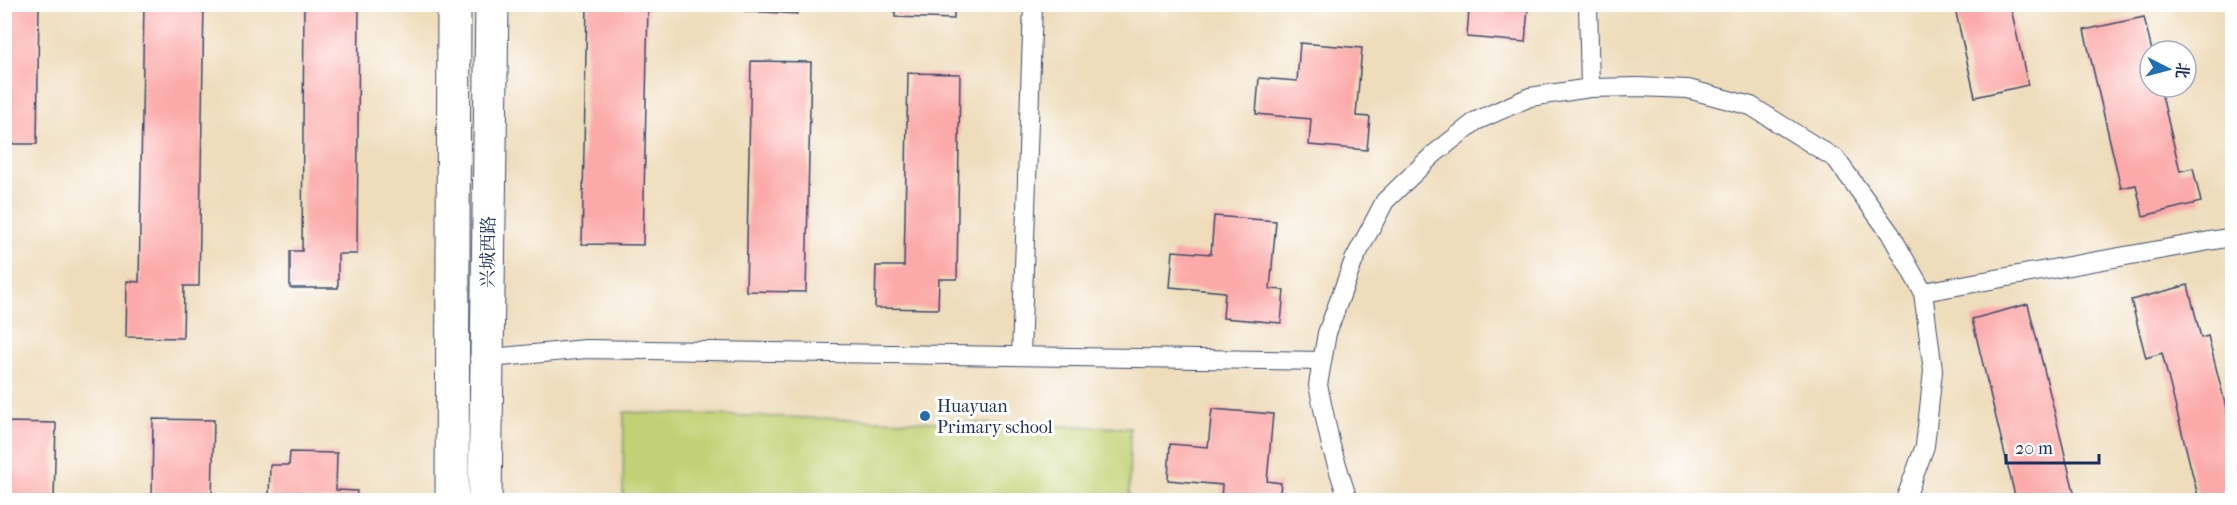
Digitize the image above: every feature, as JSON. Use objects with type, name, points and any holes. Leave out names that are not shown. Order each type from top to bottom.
[{"type":"street","name":"兴城西路","points":[[452,501],[454,4]]},
{"type":"street","name":"兴城西路","points":[[485,501],[492,4]]},
{"type":"lane","points":[[1021,356],[1033,4]]},
{"type":"lane","points":[[1588,4],[1590,88]]},
{"type":"lane","points":[[1347,501],[1331,446],[1318,385],[1327,333],[1354,260],[1385,201],[1434,154],[1476,121],[1530,98],[1590,88],[1637,87],[1688,89],[1751,106],[1836,159],[1890,233],[1923,292],[1933,370],[1925,446],[1905,501]]},
{"type":"lane","points":[[1923,292],[2232,237]]},
{"type":"lane","points":[[453,360],[586,349],[1322,361]]},
{"type":"green space","points":[[624,412],[1130,428],[1129,500],[623,500]]},
{"type":"building","points":[[4,4],[39,4],[37,144],[4,144]]},
{"type":"building","points":[[144,4],[204,4],[199,286],[184,286],[183,338],[126,337],[127,281],[139,282]]},
{"type":"building","points":[[304,4],[359,4],[357,254],[338,254],[338,288],[290,288],[290,251],[302,251]]},
{"type":"building","points":[[587,4],[648,4],[643,245],[582,244]]},
{"type":"building","points":[[745,4],[797,4],[797,14],[745,11]]},
{"type":"building","points":[[895,4],[954,4],[954,19],[895,17]]},
{"type":"building","points":[[1421,4],[1514,4],[1514,7],[1528,8],[1525,42],[1467,37],[1469,10]]},
{"type":"building","points":[[1954,4],[2010,4],[2028,85],[1975,97]]},
{"type":"building","points":[[2144,17],[2149,39],[2138,39],[2138,99],[2163,99],[2180,171],[2193,168],[2201,202],[2143,216],[2136,185],[2121,188],[2084,30]]},
{"type":"building","points":[[1300,43],[1362,48],[1356,116],[1370,117],[1367,150],[1309,145],[1311,119],[1256,114],[1259,78],[1297,81]]},
{"type":"building","points":[[751,61],[811,62],[806,292],[746,291]]},
{"type":"building","points":[[908,73],[960,74],[957,279],[939,279],[938,309],[875,308],[876,266],[904,266]]},
{"type":"building","points":[[1214,216],[1276,221],[1270,289],[1284,290],[1281,323],[1223,318],[1225,292],[1170,287],[1173,251],[1211,254]]},
{"type":"building","points":[[2188,285],[2201,338],[2208,336],[2232,431],[2232,500],[2199,500],[2162,353],[2146,358],[2131,300]]},
{"type":"building","points":[[2028,304],[2076,500],[2016,500],[1972,319]]},
{"type":"building","points":[[1212,409],[1273,414],[1267,481],[1281,483],[1279,500],[1221,500],[1222,485],[1168,480],[1170,444],[1208,447]]},
{"type":"building","points":[[153,419],[214,420],[212,500],[152,500]]},
{"type":"building","points":[[5,422],[56,423],[54,500],[5,500]]},
{"type":"building","points":[[290,452],[337,453],[336,490],[357,491],[356,500],[269,500],[270,465],[289,465]]},
{"type":"place","name":"Huayuan Primary school","points":[[925,416]]}]
